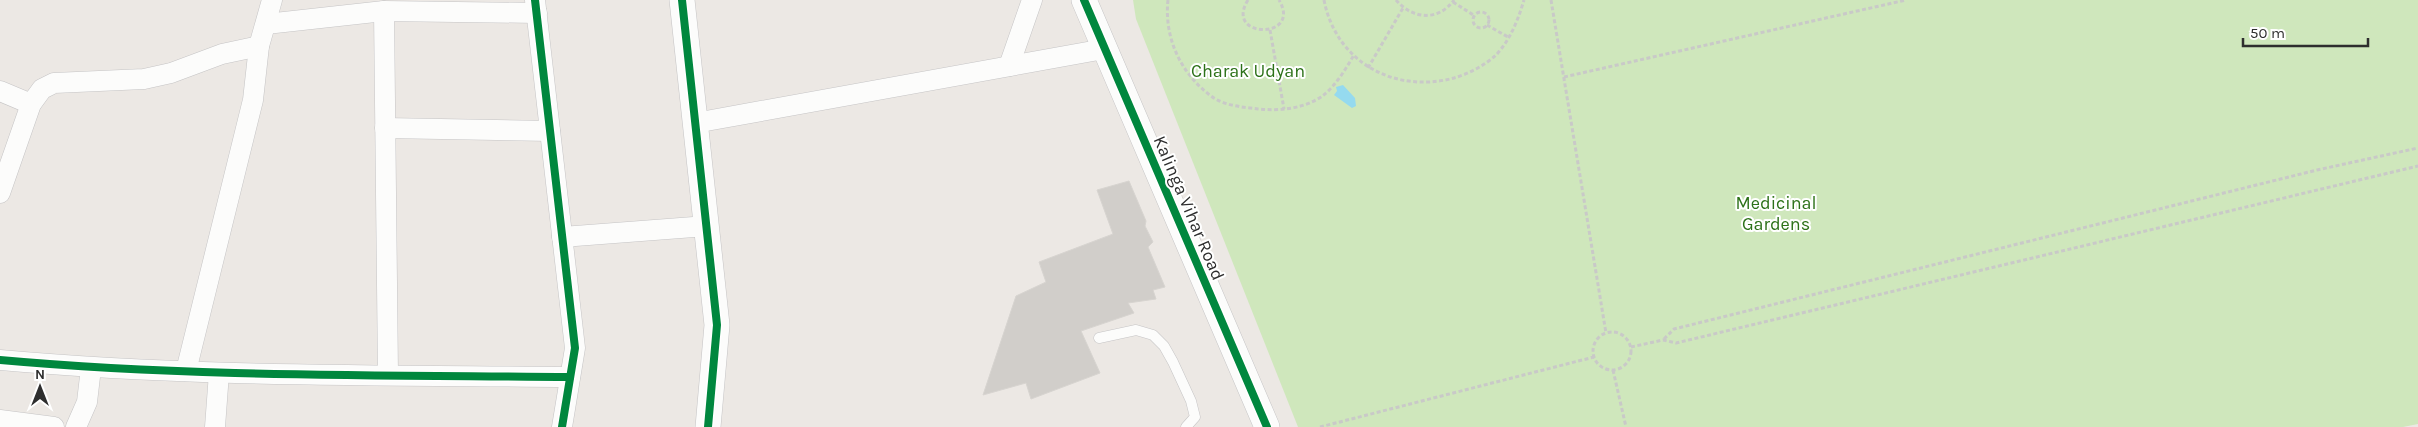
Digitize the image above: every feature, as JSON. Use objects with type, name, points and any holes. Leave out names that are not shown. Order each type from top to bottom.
[{"type":"street","points":[[186,371],[253,100],[259,46],[272,0]]},
{"type":"street","points":[[682,0],[717,324],[708,427]]},
{"type":"street","points":[[1009,66],[1032,0]]},
{"type":"street","name":"Kalinga Vihar Road","points":[[1084,0],[1267,427]]},
{"type":"street","points":[[266,24],[384,11],[536,7],[575,348],[562,427]]},
{"type":"street","points":[[384,11],[388,375]]},
{"type":"street","points":[[0,193],[6,156],[31,104],[42,89],[54,84],[144,79],[171,73],[222,54],[259,46]]},
{"type":"street","points":[[695,124],[1104,48]]},
{"type":"street","points":[[0,91],[31,104]]},
{"type":"street","points":[[385,128],[550,131]]},
{"type":"street","points":[[562,237],[706,226]]},
{"type":"street","points":[[0,360],[91,368],[219,373],[570,377]]},
{"type":"street","points":[[76,427],[87,402],[91,368]]},
{"type":"street","points":[[215,427],[219,373]]},
{"type":"street","points":[[0,420],[54,427]]},
{"type":"lane","points":[[1099,338],[1136,330],[1153,334],[1164,346],[1191,401],[1194,417],[1186,427]]},
{"type":"path","points":[[1168,0],[1166,16],[1172,46],[1189,75],[1212,97],[1236,107],[1272,110],[1298,108],[1321,96],[1341,77],[1354,55]]},
{"type":"path","points":[[1248,0],[1244,8],[1246,21],[1257,30],[1270,30],[1280,22],[1282,5],[1279,0]]},
{"type":"path","points":[[1324,0],[1327,17],[1344,46],[1368,68],[1398,81],[1433,84],[1467,75],[1496,55],[1516,27],[1524,0]]},
{"type":"path","points":[[1396,0],[1403,8],[1413,14],[1424,16],[1445,10],[1454,1],[1475,16]]},
{"type":"path","points":[[1551,0],[1606,333]]},
{"type":"path","points":[[1564,77],[1906,0]]},
{"type":"path","points":[[1368,68],[1403,8]]},
{"type":"path","points":[[1475,16],[1482,13],[1486,15],[1489,20],[1488,25]]},
{"type":"path","points":[[1475,16],[1474,23],[1476,27],[1484,28],[1488,25]]},
{"type":"path","points":[[1488,25],[1508,38]]},
{"type":"path","points":[[1270,30],[1284,109]]},
{"type":"path","points":[[1663,340],[1674,329],[2317,170],[2418,148]]},
{"type":"path","points":[[1631,347],[1663,340],[1676,343],[2418,166]]},
{"type":"path","points":[[1606,333],[1619,333],[1629,341],[1631,347],[1629,360],[1619,369],[1613,370],[1601,367],[1594,357],[1596,340],[1606,333]]},
{"type":"path","points":[[1320,427],[1594,357]]},
{"type":"path","points":[[1613,370],[1626,427]]},
{"type":"green space","name":"Medicinal Gardens","points":[[1133,0],[2418,0],[2418,424],[2403,427],[1298,427],[1136,19]]},
{"type":"water","points":[[1343,85],[1355,98],[1356,106],[1352,108],[1334,95],[1337,91],[1336,87]]},
{"type":"building","points":[[1129,181],[1146,221],[1145,226],[1153,242],[1148,247],[1165,287],[1153,290],[1156,299],[1128,303],[1134,313],[1081,331],[1100,373],[1031,399],[1026,383],[983,395],[1016,296],[1046,282],[1039,262],[1113,234],[1097,190]]},
{"type":"cycle path","points":[[535,0],[575,348],[562,427]]},
{"type":"cycle path","points":[[682,0],[717,325],[708,427]]},
{"type":"cycle path","points":[[1084,0],[1267,427]]},
{"type":"cycle path","points":[[0,360],[142,370],[570,377]]},
{"type":"park label","name":"Charak Udyan","points":[[1248,71]]}]
